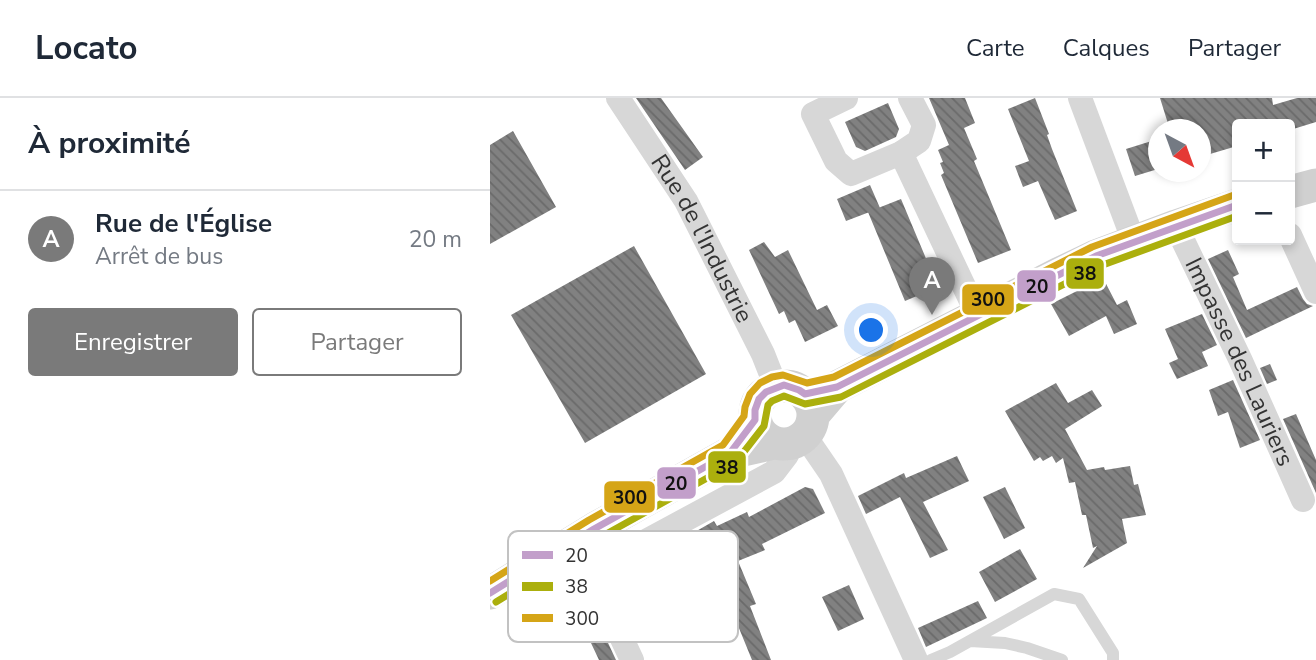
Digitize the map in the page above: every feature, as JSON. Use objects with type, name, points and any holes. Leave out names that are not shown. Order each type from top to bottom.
[{"type":"main road","points":[[1295,191],[1316,185]]},
{"type":"main road","points":[[591,531],[788,420],[820,390],[837,387],[1096,256],[1232,207]]},
{"type":"main road","points":[[490,593],[508,582]]},
{"type":"street","name":"Rue de l'Industrie","points":[[618,98],[686,201],[763,355],[788,420],[831,474],[915,660]]},
{"type":"street","points":[[846,98],[813,114],[836,161],[851,174],[901,153],[919,141],[924,125],[910,98]]},
{"type":"street","points":[[1080,98],[1134,242]]},
{"type":"street","points":[[901,153],[978,316]]},
{"type":"street","name":"Impasse des Lauriers","points":[[1176,226],[1303,499]]},
{"type":"street","points":[[1295,245],[1316,292]]},
{"type":"street","points":[[664,531],[774,472],[787,455],[788,420]]},
{"type":"street","points":[[624,642],[632,660]]},
{"type":"lane","points":[[931,660],[1054,594],[1079,599],[1113,653],[1113,660]]},
{"type":"lane","points":[[970,641],[1005,643],[1062,660]]},
{"type":"lane","points":[[1024,647],[1035,660]]},
{"type":"building","points":[[636,98],[661,98],[703,157],[685,170]]},
{"type":"building","points":[[929,98],[965,98],[975,123],[964,128],[977,159],[974,161],[1011,250],[978,263],[941,175],[944,173],[940,163],[943,162],[938,150],[949,145]]},
{"type":"building","points":[[1035,98],[1077,211],[1055,220],[1038,181],[1023,187],[1015,166],[1029,161],[1008,109]]},
{"type":"building","points":[[1160,98],[1272,98],[1273,105],[1297,98],[1316,98],[1316,122],[1295,128],[1295,119],[1232,119],[1232,147],[1211,154],[1211,119],[1167,119]]},
{"type":"building","points":[[888,103],[899,129],[896,137],[865,151],[856,147],[845,122]]},
{"type":"building","points":[[513,131],[556,207],[490,244],[490,145]]},
{"type":"building","points":[[1148,142],[1148,172],[1135,176],[1126,149]]},
{"type":"building","points":[[870,185],[880,208],[846,221],[837,199]]},
{"type":"building","points":[[901,199],[938,287],[905,301],[868,212]]},
{"type":"building","points":[[764,242],[775,257],[788,250],[817,310],[827,305],[838,326],[805,342],[795,320],[789,323],[784,311],[779,314],[749,250]]},
{"type":"building","points":[[634,246],[706,374],[585,443],[511,315]]},
{"type":"building","points":[[1228,250],[1239,274],[1233,277],[1247,310],[1297,287],[1307,304],[1313,306],[1246,338],[1208,259]]},
{"type":"building","points":[[1103,278],[1117,305],[1127,300],[1137,324],[1114,334],[1106,316],[1069,336],[1051,304]]},
{"type":"building","points":[[1202,314],[1217,345],[1202,352],[1208,366],[1177,379],[1169,363],[1178,359],[1165,329]]},
{"type":"building","points":[[1270,364],[1277,380],[1267,384],[1260,368]]},
{"type":"building","points":[[1233,380],[1260,440],[1240,448],[1228,412],[1218,416],[1209,390]]},
{"type":"building","points":[[1056,383],[1068,403],[1092,390],[1102,406],[1065,429],[1087,470],[1130,466],[1146,515],[1122,519],[1127,543],[1083,568],[1097,546],[1093,548],[1075,482],[1069,483],[1063,458],[1056,463],[1052,456],[1043,461],[1040,457],[1034,461],[1005,411]]},
{"type":"building","points":[[1296,414],[1316,460],[1316,493],[1283,419]]},
{"type":"building","points":[[957,456],[969,481],[923,502],[948,550],[930,558],[900,497],[866,514],[858,496],[904,473],[906,478]]},
{"type":"building","points":[[805,487],[813,489],[825,513],[762,544],[765,550],[738,561],[738,531],[696,531],[714,521],[717,526],[747,512],[749,517]]},
{"type":"building","points":[[1005,487],[1025,528],[1004,539],[983,497]]},
{"type":"building","points":[[1020,549],[1037,579],[995,602],[979,572]]},
{"type":"building","points":[[738,561],[756,604],[750,606],[771,660],[752,660],[738,626]]},
{"type":"building","points":[[849,585],[864,619],[838,631],[822,597]]},
{"type":"building","points":[[978,601],[987,618],[926,647],[918,628]]},
{"type":"building","points":[[591,642],[608,642],[616,660],[599,660]]},
{"type":"transit line","name":"300","points":[[571,531],[723,445],[744,416],[750,394],[760,383],[783,375],[807,383],[834,377],[1092,247],[1232,196]]},
{"type":"transit line","name":"20","points":[[591,531],[730,453],[755,420],[759,399],[766,392],[784,385],[805,394],[837,387],[1096,256],[1232,207]]},
{"type":"transit line","name":"38","points":[[612,531],[736,462],[764,426],[768,405],[772,401],[784,396],[805,404],[841,397],[1100,266],[1232,218]]},
{"type":"transit line","name":"300","points":[[490,581],[508,570]]},
{"type":"transit line","name":"20","points":[[490,593],[508,582]]},
{"type":"transit line","name":"38","points":[[496,602],[508,595]]},
{"type":"place","name":"Rue de l'Église","points":[[932,315]]}]
